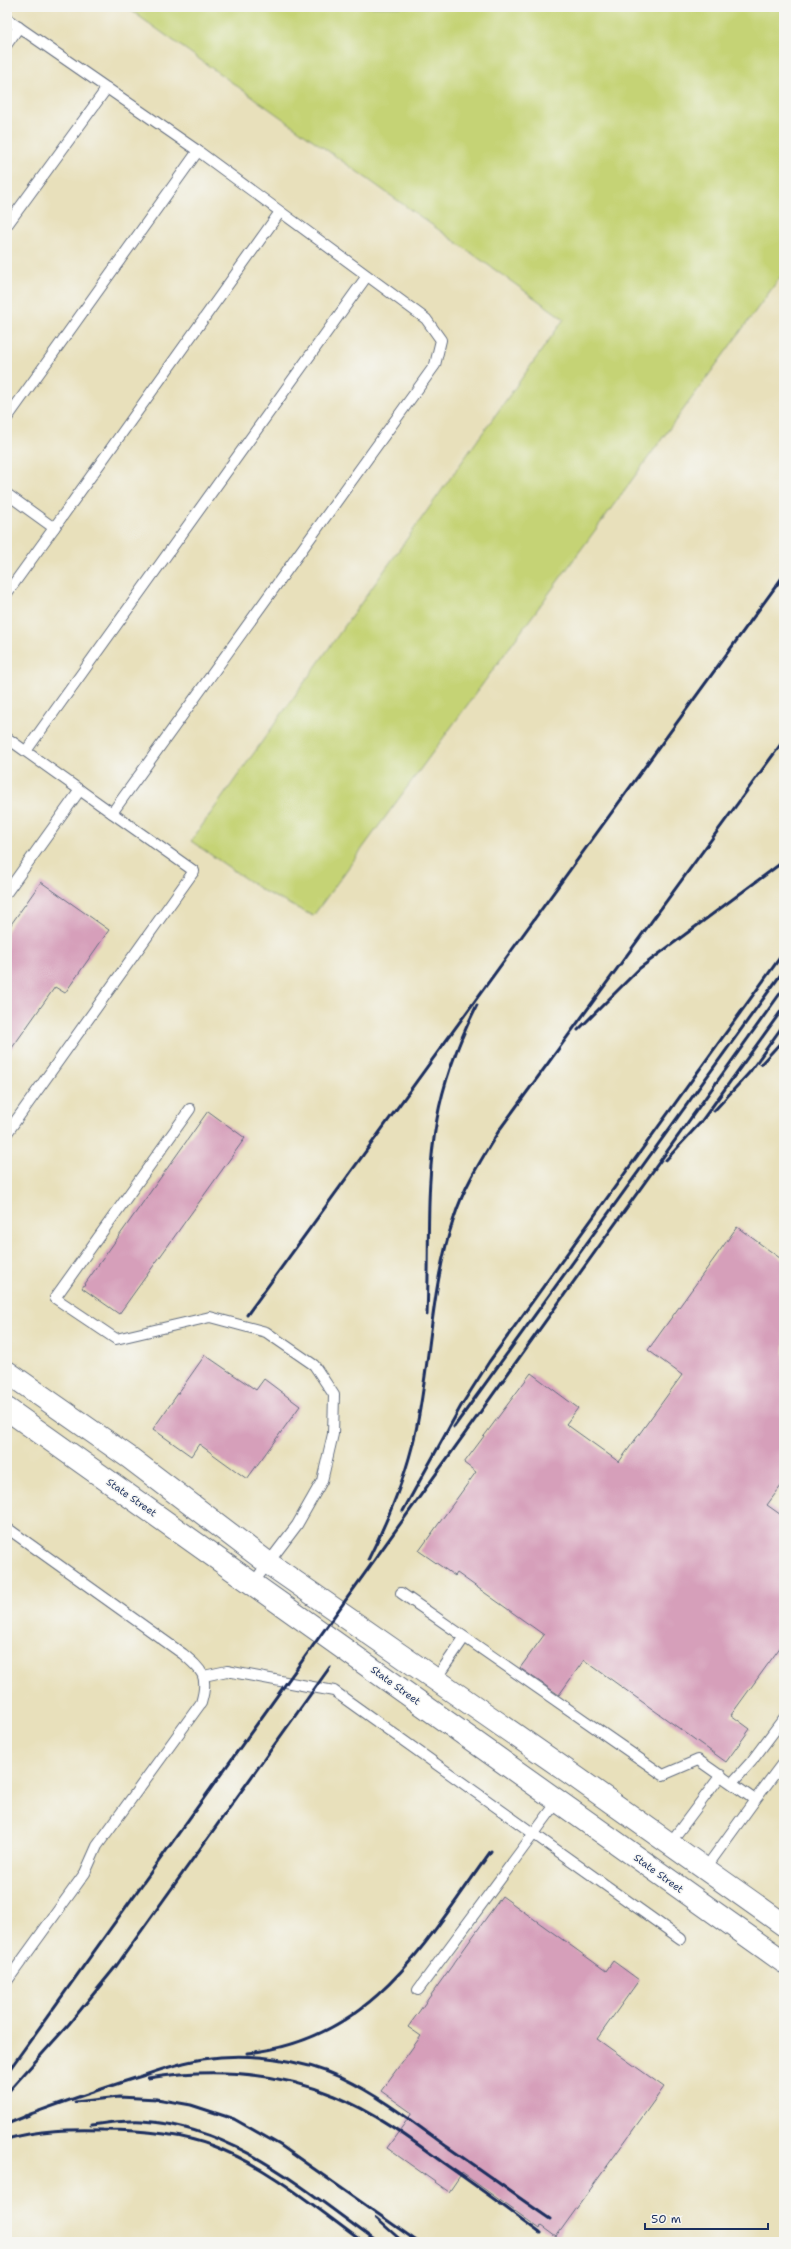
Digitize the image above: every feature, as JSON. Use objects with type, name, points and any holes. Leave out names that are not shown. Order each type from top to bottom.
[{"type":"street","points":[[7,1372],[130,1458],[268,1563],[670,1843],[784,1925]]},
{"type":"street","name":"State Street","points":[[7,1409],[784,1962]]},
{"type":"lane","points":[[7,19],[198,151],[426,319],[441,340],[436,365],[112,813]]},
{"type":"lane","points":[[7,44],[19,27]]},
{"type":"lane","points":[[7,225],[107,88]]},
{"type":"lane","points":[[7,418],[198,151]]},
{"type":"lane","points":[[7,593],[280,212]]},
{"type":"lane","points":[[26,751],[367,276]]},
{"type":"lane","points":[[7,494],[54,528]]},
{"type":"lane","points":[[7,738],[194,871],[7,1133]]},
{"type":"lane","points":[[7,892],[80,790]]},
{"type":"lane","points":[[190,1110],[54,1298],[116,1339],[210,1317],[266,1332],[314,1365],[334,1395],[333,1434],[322,1481],[301,1518],[253,1583]]},
{"type":"lane","points":[[7,1528],[183,1654],[198,1667],[204,1676],[206,1687],[201,1703],[97,1846],[85,1873],[7,1981]]},
{"type":"lane","points":[[401,1594],[663,1775],[698,1760],[756,1800]]},
{"type":"lane","points":[[435,1680],[464,1638]]},
{"type":"lane","points":[[204,1676],[227,1671],[334,1691],[681,1939]]},
{"type":"lane","points":[[732,1783],[751,1762],[784,1718]]},
{"type":"lane","points":[[705,1869],[782,1764],[784,1766]]},
{"type":"lane","points":[[670,1843],[721,1775]]},
{"type":"lane","points":[[418,1990],[535,1835],[558,1801]]},
{"type":"green space","points":[[126,7],[784,7],[784,272],[313,916],[263,891],[191,841],[564,319]]},
{"type":"building","points":[[41,882],[109,930],[65,993],[55,987],[7,1055],[7,930]]},
{"type":"building","points":[[208,1111],[245,1138],[119,1314],[82,1288]]},
{"type":"building","points":[[737,1227],[784,1261],[784,1482],[767,1505],[784,1517],[784,1642],[731,1715],[750,1729],[726,1762],[584,1660],[559,1695],[520,1668],[544,1635],[457,1573],[455,1576],[419,1551],[476,1472],[464,1463],[531,1373],[578,1408],[566,1424],[619,1462],[682,1375],[648,1350]]},
{"type":"building","points":[[205,1355],[256,1390],[264,1379],[300,1406],[247,1479],[199,1444],[191,1456],[153,1429]]},
{"type":"building","points":[[502,1896],[606,1971],[613,1961],[639,1980],[597,2039],[664,2087],[556,2237],[541,2226],[540,2229],[462,2173],[449,2192],[387,2148],[412,2113],[381,2091],[421,2036],[408,2027]]},
{"type":"railway","points":[[247,1315],[784,575]]},
{"type":"railway","points":[[368,1560],[395,1499],[411,1451],[420,1408],[440,1272],[454,1218],[468,1183],[500,1129],[784,740]]},
{"type":"railway","points":[[578,1030],[640,968],[784,861]]},
{"type":"railway","points":[[403,1511],[461,1406],[489,1362],[784,952]]},
{"type":"railway","points":[[454,1427],[784,970]]},
{"type":"railway","points":[[7,2073],[784,988]]},
{"type":"railway","points":[[427,1315],[429,1192],[433,1143],[440,1104],[453,1061],[477,1005]]},
{"type":"railway","points":[[666,1160],[701,1122],[784,1007]]},
{"type":"railway","points":[[714,1111],[749,1073],[784,1024]]},
{"type":"railway","points":[[761,1064],[784,1039]]},
{"type":"railway","points":[[7,2093],[69,2024],[117,1965],[330,1667]]},
{"type":"railway","points":[[247,2053],[291,2044],[329,2029],[362,2008],[391,1982],[418,1952],[491,1851]]},
{"type":"railway","points":[[25,2116],[112,2085],[195,2060],[238,2056],[292,2062],[326,2071],[370,2093],[550,2219]]},
{"type":"railway","points":[[148,2078],[195,2073],[242,2074],[289,2081],[335,2096],[377,2117],[403,2134],[540,2233]]},
{"type":"railway","points":[[75,2102],[119,2097],[157,2099],[191,2105],[234,2119],[280,2145],[418,2242]]},
{"type":"railway","points":[[7,2124],[29,2115]]},
{"type":"railway","points":[[91,2125],[123,2121],[142,2121],[176,2126],[208,2135],[238,2148],[267,2164],[323,2202],[377,2242]]},
{"type":"railway","points":[[7,2139],[43,2132],[67,2130],[131,2131],[159,2133],[187,2138],[213,2146],[253,2165],[310,2202],[363,2242]]},
{"type":"railway","points":[[376,2218],[403,2242]]}]
